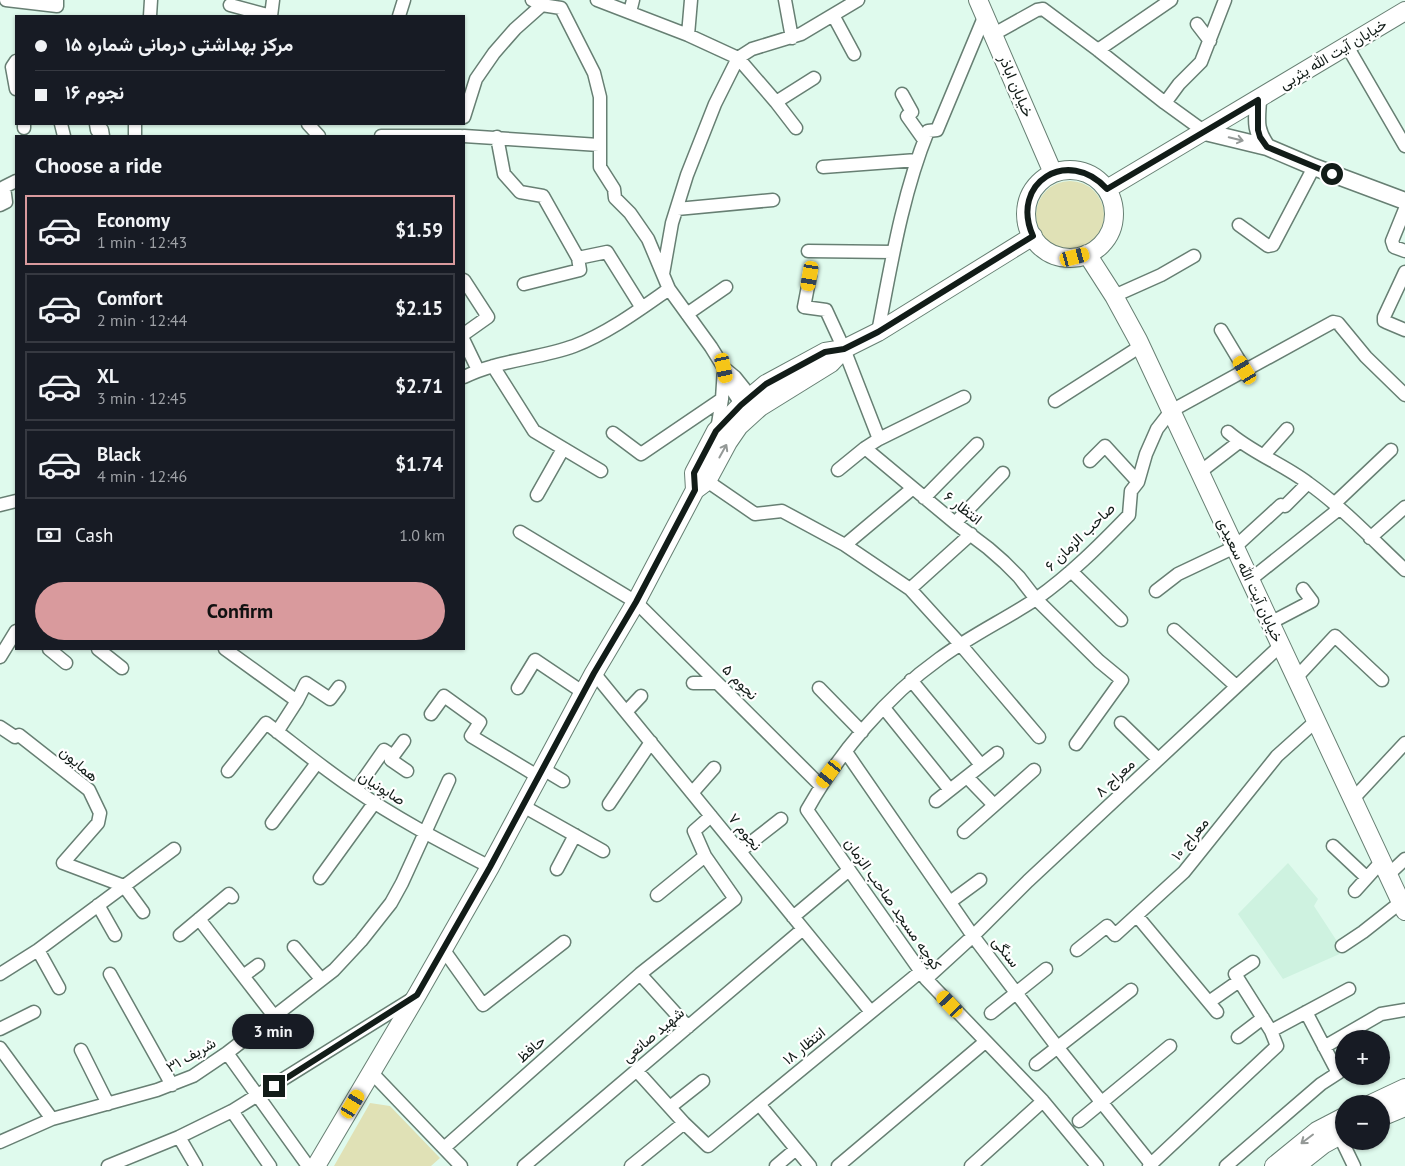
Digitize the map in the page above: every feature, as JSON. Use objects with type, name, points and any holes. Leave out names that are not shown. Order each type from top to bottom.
[{"type":"main road","name":"خیابان اباذر","points":[[981,7],[1053,173]]},
{"type":"main road","name":"خیابان آیت الله یثربی","points":[[1107,189],[1348,46],[1403,16]]},
{"type":"main road","points":[[1071,170],[1089,174],[1099,180],[1107,189],[1112,201],[1113,226],[1107,238],[1088,254],[1075,257],[1057,255],[1041,246],[1033,236],[1028,225],[1026,212],[1028,200],[1042,180],[1053,173],[1071,170]]},
{"type":"main road","points":[[316,1166],[490,867],[594,673],[701,485],[750,406],[766,384],[825,352],[844,349],[878,332],[1033,236]]},
{"type":"main road","name":"خیابان آیت الله سعیدی","points":[[1088,254],[1114,296],[1141,346],[1403,907]]},
{"type":"main road","points":[[701,485],[694,473],[716,431],[750,406]]},
{"type":"main road","points":[[1390,1095],[1405,1088]]},
{"type":"main road","points":[[1390,1113],[1405,1107]]},
{"type":"main road","points":[[1274,1166],[1317,1131],[1335,1122]]},
{"type":"main road","points":[[1296,1166],[1335,1138]]},
{"type":"street","points":[[6,0],[16,2],[34,1],[54,8]]},
{"type":"street","points":[[150,15],[151,0]]},
{"type":"street","points":[[271,15],[273,0]]},
{"type":"street","points":[[399,15],[404,0]]},
{"type":"street","points":[[597,0],[631,6],[738,58],[796,128]]},
{"type":"street","points":[[688,35],[691,0]]},
{"type":"street","points":[[785,0],[792,38]]},
{"type":"street","points":[[663,274],[672,223],[706,124],[738,58],[752,49],[792,38],[808,31],[858,0]]},
{"type":"street","points":[[1098,50],[1171,0]]},
{"type":"street","points":[[1164,103],[1182,80],[1198,67],[1210,41],[1223,1]]},
{"type":"street","points":[[465,114],[476,79],[499,47],[537,3],[565,4],[595,79],[600,97],[600,167],[614,190],[615,198],[630,213],[648,239],[669,290],[724,368],[735,378],[750,406]]},
{"type":"street","points":[[229,7],[266,15]]},
{"type":"street","points":[[878,332],[893,252],[917,160],[928,131],[937,130],[981,7]]},
{"type":"street","points":[[994,34],[1037,10],[1043,9],[1164,103],[1205,132],[1267,147],[1405,201]]},
{"type":"street","points":[[833,15],[854,54]]},
{"type":"street","points":[[1197,24],[1210,41]]},
{"type":"street","points":[[1348,46],[1405,146]]},
{"type":"street","points":[[15,62],[12,67],[15,84]]},
{"type":"street","points":[[776,102],[814,78]]},
{"type":"street","points":[[902,94],[912,112],[907,116],[924,140]]},
{"type":"street","points":[[1258,100],[1258,130],[1260,137],[1267,147]]},
{"type":"street","points":[[96,125],[97,130],[102,130],[103,135]]},
{"type":"street","points":[[309,125],[318,135]]},
{"type":"street","points":[[465,136],[599,145]]},
{"type":"street","points":[[497,137],[504,174],[520,192],[543,196],[578,258],[580,270],[524,284]]},
{"type":"street","points":[[823,167],[917,160]]},
{"type":"street","points":[[1239,225],[1268,246],[1273,245],[1314,167]]},
{"type":"street","points":[[0,205],[6,202],[4,187],[15,182]]},
{"type":"street","points":[[677,208],[773,200]]},
{"type":"street","points":[[1405,209],[1392,241],[1394,247],[1405,251]]},
{"type":"street","points":[[808,251],[893,252]]},
{"type":"street","points":[[578,258],[607,252],[642,308]]},
{"type":"street","points":[[1114,296],[1161,276],[1194,256]]},
{"type":"street","points":[[1405,272],[1384,317],[1386,322],[1405,330]]},
{"type":"street","points":[[810,276],[804,307],[826,310],[844,349],[879,439]]},
{"type":"street","points":[[465,282],[488,317],[465,333]]},
{"type":"street","points":[[687,314],[726,287]]},
{"type":"street","points":[[465,376],[478,370],[573,346],[613,326],[669,290]]},
{"type":"street","points":[[1171,411],[1333,322],[1338,323],[1366,357],[1405,395]]},
{"type":"street","points":[[1221,330],[1245,370]]},
{"type":"street","points":[[465,343],[478,370]]},
{"type":"street","points":[[1055,401],[1141,346]]},
{"type":"street","points":[[493,366],[534,431],[601,471]]},
{"type":"street","points":[[716,431],[722,399],[724,368]]},
{"type":"street","points":[[838,470],[879,439],[964,397]]},
{"type":"street","points":[[612,434],[641,454],[722,399]]},
{"type":"street","name":"صاحب الزمان ۶","points":[[821,786],[862,732],[911,680],[960,644],[1036,599],[1071,571],[1129,515],[1131,492],[1138,482],[1146,454],[1158,429],[1171,411]]},
{"type":"street","points":[[1264,455],[1287,429]]},
{"type":"street","points":[[1228,432],[1240,442],[1308,483],[1405,570]]},
{"type":"street","points":[[1200,472],[1240,442]]},
{"type":"street","points":[[924,498],[977,444]]},
{"type":"street","points":[[1090,461],[1104,446],[1138,482]]},
{"type":"street","name":"انتظار ۶","points":[[865,448],[1004,562],[1019,577],[1036,599],[1099,661],[1122,680],[1076,744]]},
{"type":"street","points":[[538,495],[563,449]]},
{"type":"street","points":[[1250,580],[1337,507],[1391,450]]},
{"type":"street","points":[[955,523],[1003,473]]},
{"type":"street","points":[[1156,591],[1178,574],[1235,547],[1281,505],[1285,506],[1308,483]]},
{"type":"street","points":[[701,485],[755,514],[782,510],[846,545],[910,589],[960,644],[1039,737]]},
{"type":"street","points":[[846,545],[913,488]]},
{"type":"street","points":[[0,505],[15,501]]},
{"type":"street","points":[[1370,538],[1405,507]]},
{"type":"street","name":"نجوم ۵","points":[[520,532],[636,602],[821,786]]},
{"type":"street","points":[[910,589],[971,534]]},
{"type":"street","points":[[1071,571],[1121,620]]},
{"type":"street","points":[[1270,622],[1312,601],[1304,589]]},
{"type":"street","points":[[1174,630],[1236,686]]},
{"type":"street","points":[[0,657],[15,633]]},
{"type":"street","points":[[1296,678],[1335,636],[1382,680]]},
{"type":"street","name":"معراج ۸","points":[[923,975],[973,936],[1028,881],[1281,645]]},
{"type":"street","points":[[50,650],[66,663]]},
{"type":"street","points":[[99,650],[122,668]]},
{"type":"street","points":[[226,650],[297,701]]},
{"type":"street","points":[[518,688],[535,660],[584,693]]},
{"type":"street","name":"نجوم ۷","points":[[594,673],[871,1012]]},
{"type":"street","points":[[911,680],[981,765]]},
{"type":"street","points":[[277,732],[306,683],[330,699],[339,687]]},
{"type":"street","points":[[693,683],[717,683]]},
{"type":"street","points":[[819,688],[862,732]]},
{"type":"street","points":[[431,714],[444,696],[480,722],[471,736],[541,773],[563,781]]},
{"type":"street","points":[[626,712],[641,696]]},
{"type":"street","points":[[884,708],[950,790]]},
{"type":"street","name":"معراج ۱۰","points":[[1077,950],[1107,926],[1115,935],[1184,872],[1277,756],[1316,721]]},
{"type":"street","name":"صابونیان","points":[[228,771],[266,723],[316,763],[356,790],[424,833],[490,867]]},
{"type":"street","points":[[1121,724],[1158,759]]},
{"type":"street","name":"همایون","points":[[0,726],[15,738],[19,735],[88,790],[100,812],[98,823],[63,863],[124,886]]},
{"type":"street","points":[[404,741],[391,760],[407,771]]},
{"type":"street","points":[[609,804],[651,742]]},
{"type":"street","points":[[1353,799],[1405,743]]},
{"type":"street","points":[[356,790],[384,750],[393,756]]},
{"type":"street","name":"سنگی","points":[[846,752],[973,936],[1150,1165]]},
{"type":"street","points":[[936,801],[997,752]]},
{"type":"street","points":[[272,823],[316,763]]},
{"type":"street","points":[[692,793],[714,768]]},
{"type":"street","points":[[964,832],[1034,770]]},
{"type":"street","points":[[967,777],[994,805]]},
{"type":"street","name":"شریف ۳۱","points":[[1,1139],[52,1119],[172,1085],[193,1076],[227,1053],[322,979],[344,961],[384,913],[402,883],[449,780]]},
{"type":"street","name":"کوچه مسجد صاحب الزمان","points":[[821,786],[808,810],[923,975],[1043,1101],[1096,1166]]},
{"type":"street","points":[[320,878],[375,802]]},
{"type":"street","points":[[523,806],[603,851]]},
{"type":"street","points":[[656,895],[705,856],[694,831],[711,816]]},
{"type":"street","points":[[740,851],[781,819]]},
{"type":"street","points":[[557,869],[575,835]]},
{"type":"street","points":[[1333,846],[1366,877]]},
{"type":"street","points":[[0,974],[38,950],[174,849]]},
{"type":"street","name":"حافظ","points":[[444,1148],[640,974],[735,898],[705,856]]},
{"type":"street","points":[[1355,891],[1366,877],[1405,859]]},
{"type":"street","points":[[793,917],[849,870]]},
{"type":"street","points":[[950,902],[980,880]]},
{"type":"street","points":[[124,886],[143,912]]},
{"type":"street","points":[[180,935],[229,894],[232,898]]},
{"type":"street","points":[[98,905],[116,935]]},
{"type":"street","points":[[1342,946],[1403,907]]},
{"type":"street","points":[[1137,916],[1213,1007],[1239,981]]},
{"type":"street","points":[[199,919],[274,1016]]},
{"type":"street","name":"شهید صانعی","points":[[524,1166],[803,929]]},
{"type":"street","points":[[443,949],[483,1005],[564,942]]},
{"type":"street","points":[[294,947],[322,979]]},
{"type":"street","points":[[38,950],[59,988]]},
{"type":"street","points":[[1150,1165],[1277,1046],[1271,1031],[1235,974],[1253,962]]},
{"type":"street","points":[[243,976],[258,965]]},
{"type":"street","points":[[991,1013],[1046,970]]},
{"type":"street","points":[[110,974],[172,1085]]},
{"type":"street","points":[[640,974],[688,1026]]},
{"type":"street","name":"انتظار ۱۸","points":[[684,1123],[708,1146],[871,1012],[923,975]]},
{"type":"street","points":[[1271,1031],[1349,989]]},
{"type":"street","points":[[1036,1064],[1130,990]]},
{"type":"street","points":[[108,1166],[129,1162],[232,1111],[417,995]]},
{"type":"street","points":[[1363,1030],[1381,1014],[1405,1010]]},
{"type":"street","points":[[0,1029],[34,1012]]},
{"type":"street","points":[[1226,1166],[1321,1084],[1338,1073],[1306,1012]]},
{"type":"street","points":[[1238,1038],[1263,1018]]},
{"type":"street","points":[[838,1166],[985,1042]]},
{"type":"street","points":[[1324,1047],[1335,1043]]},
{"type":"street","points":[[1079,1121],[1170,1046]]},
{"type":"street","points":[[0,1048],[52,1119]]},
{"type":"street","points":[[81,1050],[108,1104]]},
{"type":"street","points":[[227,1053],[308,1166]]},
{"type":"street","points":[[631,1166],[684,1123],[637,1070]]},
{"type":"street","points":[[372,1072],[461,1166]]},
{"type":"street","points":[[670,1107],[703,1081]]},
{"type":"street","points":[[971,1166],[1043,1101]]},
{"type":"street","points":[[758,1104],[810,1166]]},
{"type":"street","points":[[232,1111],[270,1166]]},
{"type":"street","points":[[179,1137],[196,1166]]},
{"type":"street","points":[[776,1166],[796,1149]]},
{"type":"street","points":[[1348,1150],[1354,1166]]},
{"type":"shaded area","points":[[1077,181],[1089,187],[1098,196],[1104,208],[1102,228],[1094,239],[1077,249],[1063,249],[1046,239],[1038,228],[1036,208],[1046,191],[1057,183]]},
{"type":"shaded area","points":[[1288,863],[1318,899],[1314,906],[1344,952],[1283,979],[1238,914]]},
{"type":"shaded area","points":[[370,1103],[390,1106],[440,1158],[431,1166],[334,1166]]},
{"type":"route","points":[[274,1086],[417,995],[490,867],[594,673],[636,602],[695,490],[694,473],[716,431],[741,405],[766,384],[825,352],[844,349],[878,332],[1033,236],[1028,225],[1026,212],[1028,200],[1042,180],[1053,173],[1077,170],[1099,180],[1107,189],[1258,100],[1258,130],[1260,137],[1267,147],[1332,174]]}]
